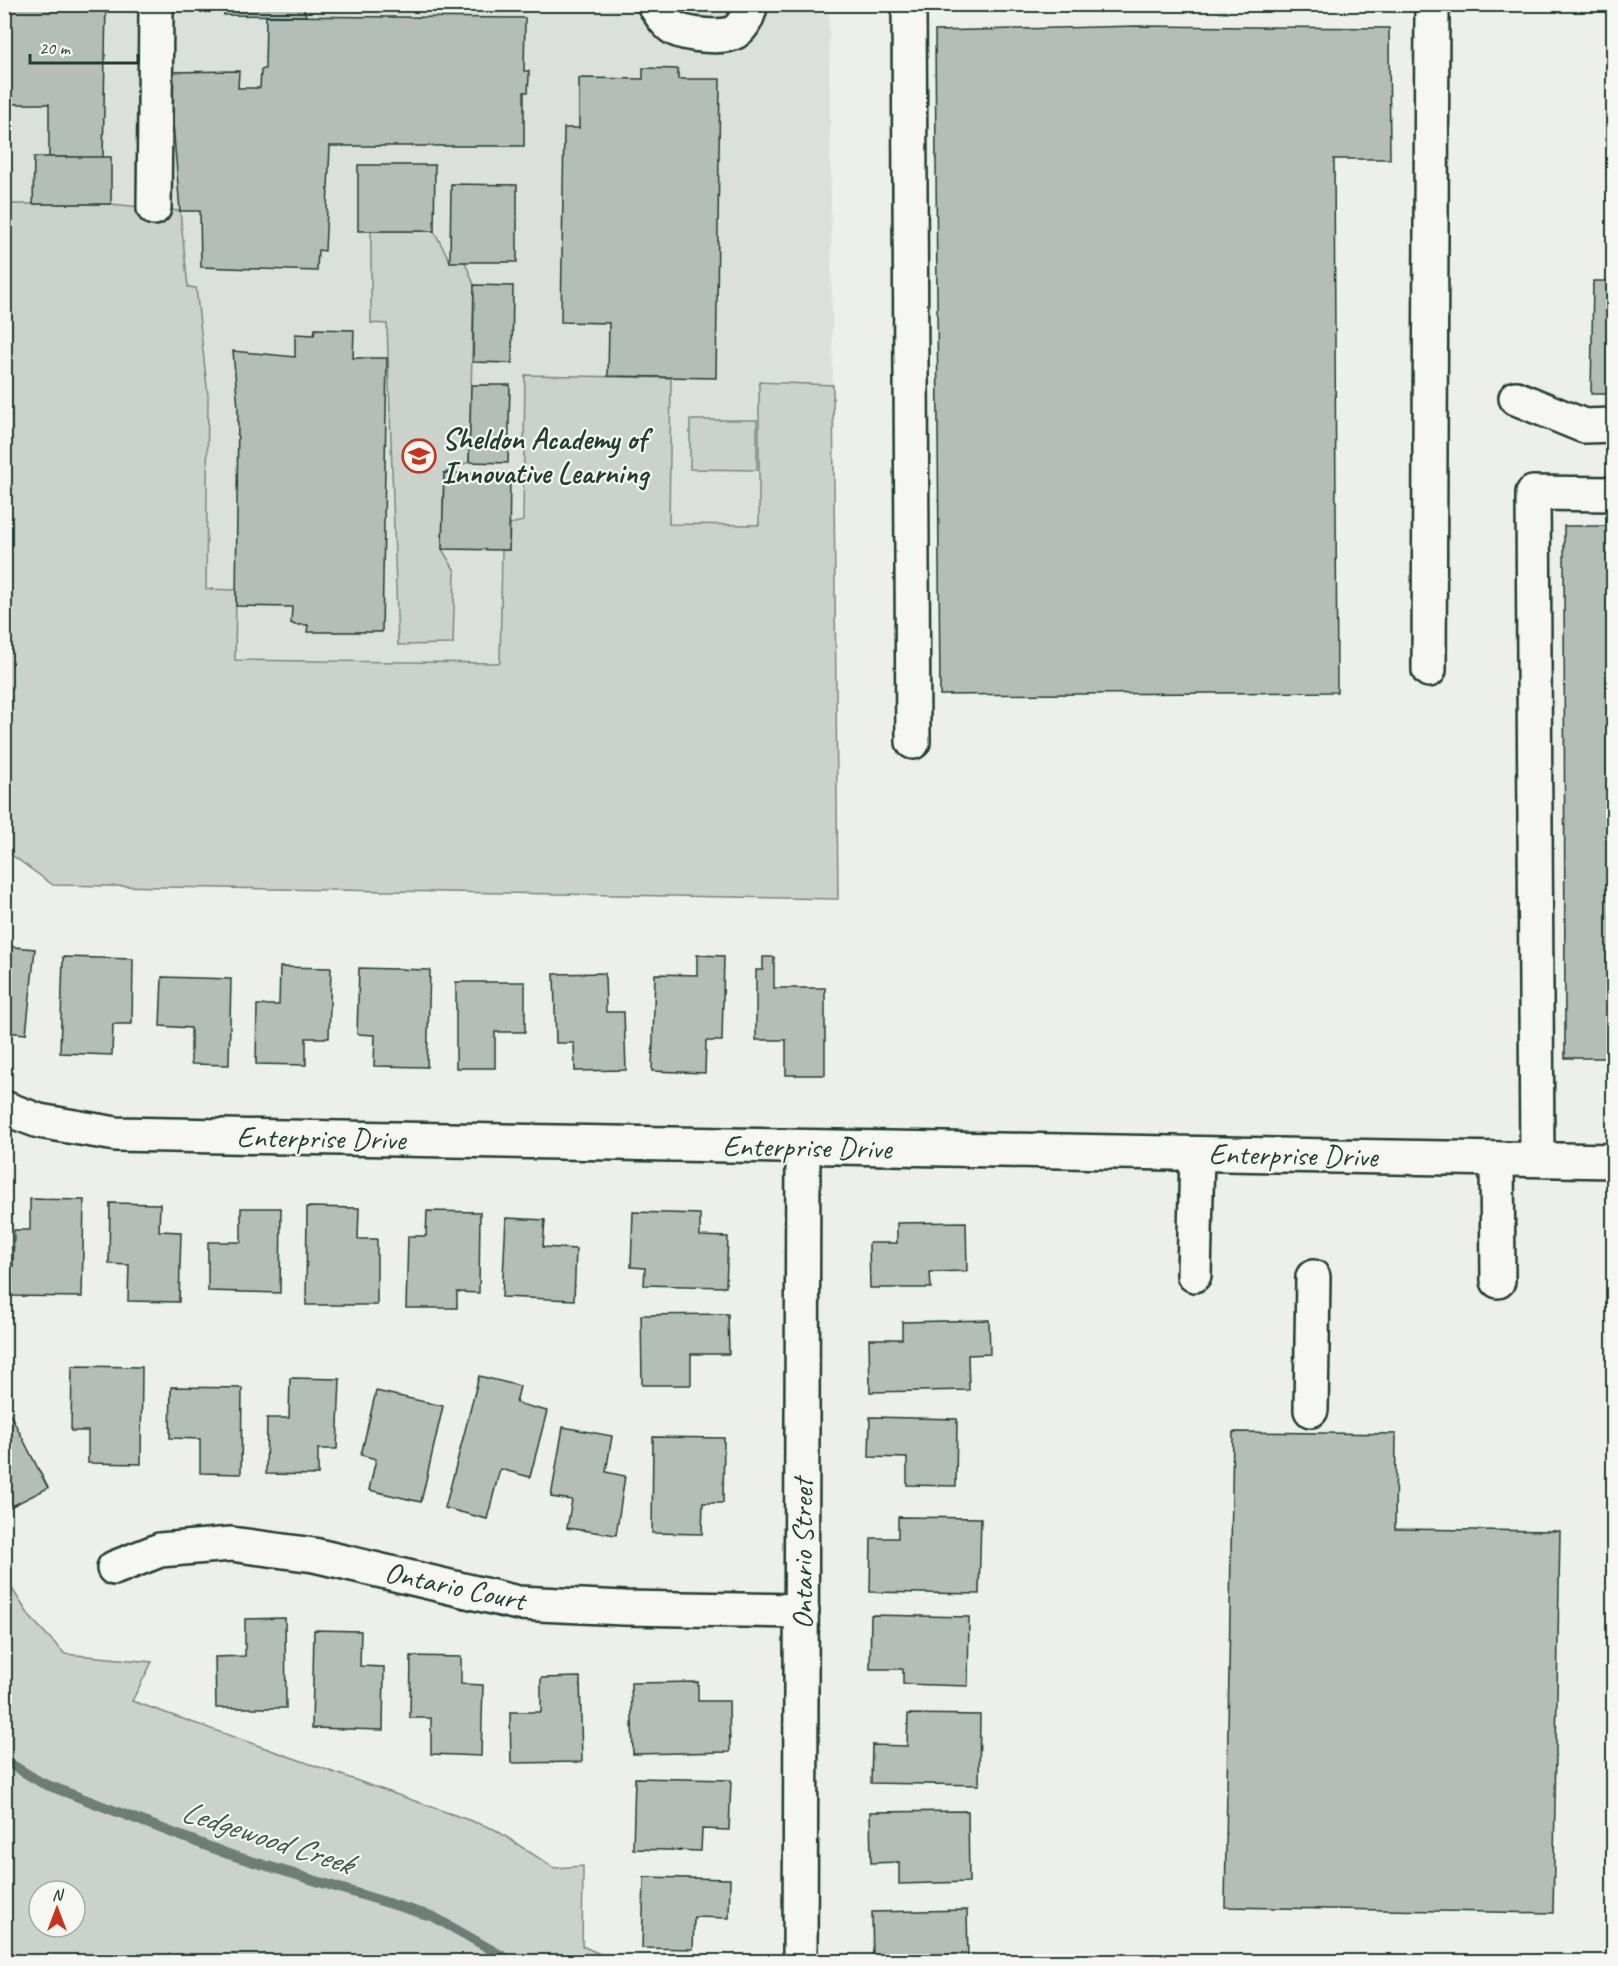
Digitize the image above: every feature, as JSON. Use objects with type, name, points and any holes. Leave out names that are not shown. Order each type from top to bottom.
[{"type":"street","points":[[154,208],[156,9],[158,4]]},
{"type":"street","points":[[654,4],[674,28],[704,36],[734,33],[747,19],[751,4]]},
{"type":"street","points":[[909,4],[913,742]]},
{"type":"street","points":[[1429,670],[1432,4]]},
{"type":"street","points":[[1516,398],[1584,426],[1614,425]]},
{"type":"street","points":[[1537,1159],[1533,493],[1614,494]]},
{"type":"street","name":"Enterprise Drive","points":[[4,1108],[39,1121],[117,1134],[1614,1161]]},
{"type":"street","name":"Ontario Street","points":[[800,1962],[803,1147]]},
{"type":"street","points":[[1194,1275],[1197,1154]]},
{"type":"street","points":[[1497,1159],[1498,1281]]},
{"type":"street","points":[[1311,1410],[1313,1277]]},
{"type":"street","name":"Ontario Court","points":[[114,1568],[160,1550],[231,1544],[314,1555],[518,1603],[624,1608],[802,1611]]},
{"type":"shaded area","name":"Sheldon Academy of Innovative Learning","points":[[5,5],[829,5],[838,899],[53,885],[5,850]]},
{"type":"shaded area","points":[[5,204],[111,204],[180,211],[188,287],[196,288],[208,396],[206,589],[236,590],[235,660],[500,663],[502,550],[509,550],[510,524],[523,521],[525,375],[671,378],[669,524],[759,525],[759,382],[833,385],[838,899],[53,885],[5,850]]},
{"type":"shaded area","points":[[371,231],[434,231],[450,261],[465,262],[474,285],[469,462],[444,473],[442,549],[455,571],[453,644],[398,645],[387,324],[371,323]]},
{"type":"shaded area","points":[[690,420],[757,420],[757,470],[690,469]]},
{"type":"shaded area","points":[[4,1576],[30,1617],[65,1654],[152,1662],[132,1701],[494,1829],[554,1868],[583,1866],[582,1946],[616,1961],[15,1961],[4,1955]]},
{"type":"building","points":[[4,4],[106,4],[103,158],[49,157],[49,104],[4,104]]},
{"type":"building","points":[[223,4],[303,4],[306,16],[224,15]]},
{"type":"building","points":[[266,16],[525,18],[524,71],[529,71],[529,76],[528,92],[524,92],[524,146],[330,146],[325,251],[318,250],[317,271],[201,267],[200,211],[180,211],[169,72],[239,71],[238,88],[260,88],[261,70],[265,69]]},
{"type":"building","points":[[1137,26],[1389,28],[1390,159],[1334,159],[1337,692],[940,695],[935,31]]},
{"type":"building","points":[[643,68],[678,69],[678,79],[720,79],[716,378],[608,376],[609,323],[561,322],[564,128],[579,128],[579,78],[643,79]]},
{"type":"building","points":[[34,157],[111,157],[111,204],[33,204]]},
{"type":"building","points":[[358,165],[435,165],[434,231],[358,231]]},
{"type":"building","points":[[451,184],[517,185],[517,262],[450,262]]},
{"type":"building","points":[[1593,281],[1614,281],[1614,394],[1591,394]]},
{"type":"building","points":[[474,285],[513,286],[512,363],[473,362]]},
{"type":"building","points":[[315,329],[354,330],[353,358],[387,358],[382,632],[307,632],[308,625],[291,623],[292,607],[236,606],[238,408],[233,351],[295,357],[295,334],[314,335]]},
{"type":"building","points":[[471,385],[510,385],[508,463],[469,462]]},
{"type":"building","points":[[444,473],[510,474],[509,550],[442,549]]},
{"type":"building","points":[[1564,526],[1614,526],[1614,1058],[1565,1058]]},
{"type":"building","points":[[4,946],[35,949],[26,1034],[4,1032]]},
{"type":"building","points":[[697,955],[724,956],[722,1041],[706,1041],[705,1073],[652,1071],[655,974],[697,975]]},
{"type":"building","points":[[63,957],[133,959],[132,1024],[113,1024],[112,1055],[60,1053]]},
{"type":"building","points":[[763,957],[774,957],[774,988],[825,988],[825,1075],[786,1075],[786,1040],[756,1040],[756,970],[763,970]]},
{"type":"building","points":[[280,967],[331,968],[329,1038],[306,1038],[306,1065],[256,1064],[257,1005],[279,1005]]},
{"type":"building","points":[[359,968],[430,970],[427,1067],[374,1066],[375,1035],[357,1034]]},
{"type":"building","points":[[605,973],[606,1012],[624,1012],[626,1070],[575,1071],[574,1043],[556,1043],[554,974]]},
{"type":"building","points":[[162,977],[231,979],[229,1065],[191,1064],[191,1028],[160,1026]]},
{"type":"building","points":[[456,982],[525,982],[525,1032],[495,1032],[495,1068],[456,1068]]},
{"type":"building","points":[[30,1199],[84,1200],[82,1297],[12,1296],[14,1230],[30,1230]]},
{"type":"building","points":[[110,1203],[160,1204],[159,1231],[181,1232],[179,1302],[128,1301],[129,1265],[109,1264]]},
{"type":"building","points":[[307,1207],[359,1208],[358,1239],[377,1239],[377,1305],[306,1305]]},
{"type":"building","points":[[241,1208],[281,1208],[280,1293],[208,1291],[208,1242],[241,1242]]},
{"type":"building","points":[[427,1211],[480,1212],[479,1293],[457,1292],[457,1308],[406,1308],[408,1236],[426,1236]]},
{"type":"building","points":[[633,1212],[700,1214],[700,1236],[728,1237],[726,1287],[644,1285],[645,1268],[631,1267]]},
{"type":"building","points":[[506,1218],[545,1220],[543,1247],[576,1249],[574,1300],[502,1297]]},
{"type":"building","points":[[966,1222],[967,1271],[930,1272],[931,1288],[870,1288],[869,1243],[897,1243],[897,1223]]},
{"type":"building","points":[[728,1314],[729,1354],[691,1354],[691,1385],[642,1385],[641,1315]]},
{"type":"building","points":[[989,1320],[990,1354],[968,1355],[969,1390],[870,1392],[869,1339],[902,1339],[902,1322]]},
{"type":"building","points":[[72,1366],[142,1367],[141,1464],[88,1463],[88,1431],[71,1431]]},
{"type":"building","points":[[479,1376],[520,1386],[516,1403],[547,1411],[530,1477],[500,1469],[487,1519],[445,1508]]},
{"type":"building","points":[[290,1378],[340,1379],[337,1449],[318,1449],[318,1475],[266,1474],[267,1418],[289,1418]]},
{"type":"building","points":[[171,1387],[242,1388],[241,1474],[200,1473],[200,1439],[170,1438]]},
{"type":"building","points":[[376,1391],[443,1406],[421,1502],[369,1490],[376,1459],[361,1455]]},
{"type":"building","points":[[4,1402],[48,1488],[4,1510]]},
{"type":"building","points":[[870,1417],[957,1419],[956,1486],[907,1485],[907,1458],[869,1457]]},
{"type":"building","points":[[563,1427],[612,1436],[606,1472],[625,1476],[616,1535],[567,1528],[572,1500],[551,1497]]},
{"type":"building","points":[[1233,1432],[1396,1434],[1395,1529],[1560,1531],[1553,1913],[1225,1907]]},
{"type":"building","points":[[653,1437],[724,1438],[723,1503],[703,1503],[702,1534],[652,1533]]},
{"type":"building","points":[[898,1517],[981,1518],[979,1594],[870,1592],[871,1538],[898,1538]]},
{"type":"building","points":[[871,1615],[969,1617],[968,1686],[903,1684],[903,1669],[870,1669]]},
{"type":"building","points":[[285,1618],[286,1708],[216,1708],[215,1657],[245,1656],[245,1619]]},
{"type":"building","points":[[314,1630],[361,1631],[360,1666],[384,1667],[383,1730],[312,1728]]},
{"type":"building","points":[[411,1656],[461,1657],[461,1684],[483,1685],[481,1756],[431,1754],[431,1718],[410,1718]]},
{"type":"building","points":[[580,1677],[582,1762],[511,1763],[510,1712],[541,1712],[541,1678]]},
{"type":"building","points":[[698,1682],[698,1701],[729,1701],[730,1752],[633,1754],[631,1683]]},
{"type":"building","points":[[908,1714],[980,1715],[979,1785],[871,1783],[872,1745],[907,1746]]},
{"type":"building","points":[[635,1778],[731,1780],[729,1830],[702,1829],[701,1851],[633,1849]]},
{"type":"building","points":[[968,1811],[969,1882],[899,1884],[899,1862],[871,1863],[870,1812]]},
{"type":"building","points":[[644,1877],[730,1879],[729,1918],[694,1917],[693,1949],[642,1948]]},
{"type":"building","points":[[967,1910],[968,1962],[873,1961],[872,1912]]},
{"type":"waterway","name":"Ledgewood Creek","points":[[4,1760],[42,1783],[228,1854],[434,1917],[513,1962]]},
{"type":"place","name":"Sheldon Academy of Innovative Learning","points":[[419,456]]}]
